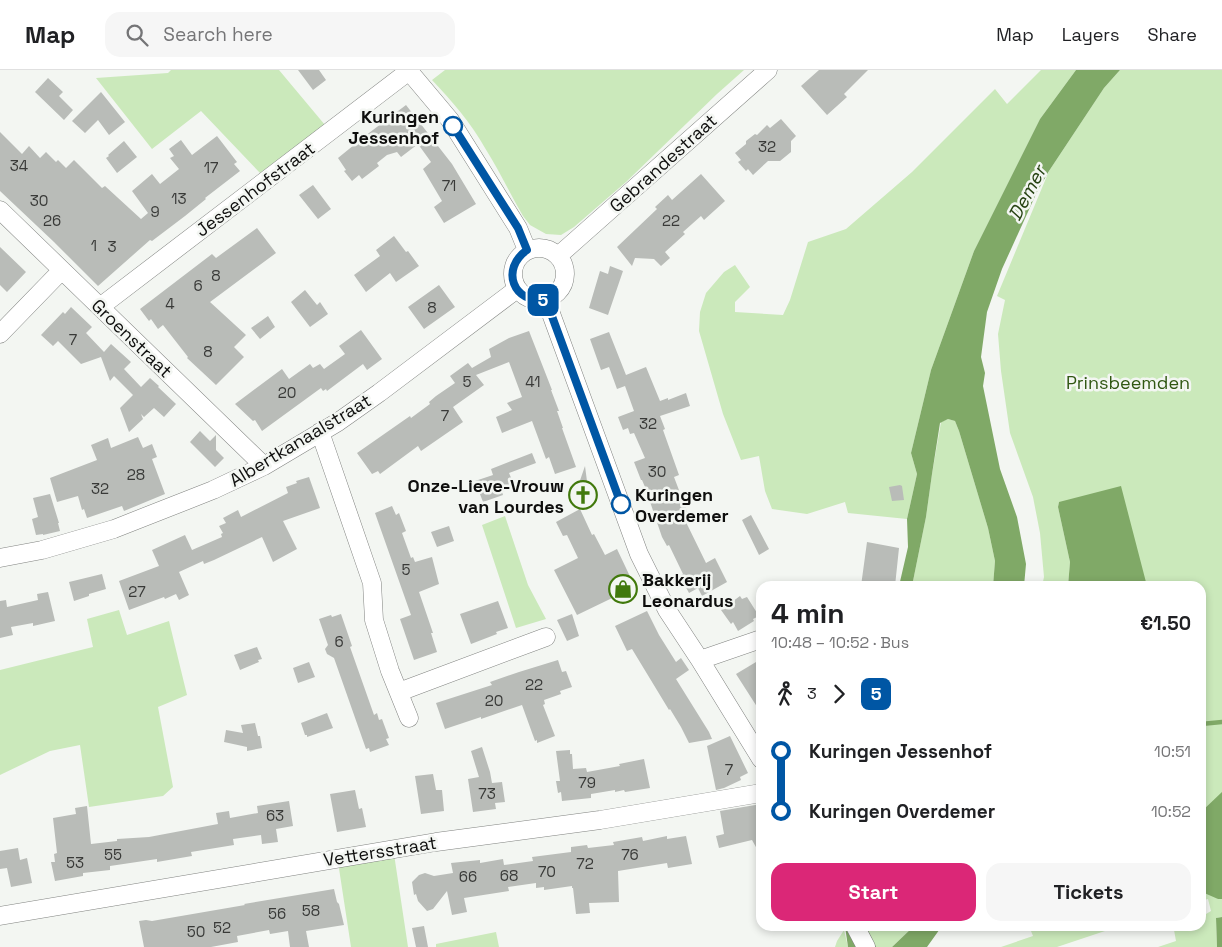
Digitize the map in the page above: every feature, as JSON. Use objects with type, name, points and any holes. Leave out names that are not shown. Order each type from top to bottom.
[{"type":"street","name":"Gebrandestraat","points":[[558,256],[768,70]]},
{"type":"street","points":[[416,73],[450,120],[518,228],[527,250]]},
{"type":"street","name":"Jessenhofstraat","points":[[100,307],[416,73]]},
{"type":"street","name":"Groenstraat","points":[[0,210],[264,466]]},
{"type":"street","points":[[543,248],[551,250],[558,256],[564,265],[565,276],[563,286],[556,294],[546,300],[538,301],[522,295],[513,281],[512,272],[520,256],[527,250],[543,248]]},
{"type":"street","points":[[0,334],[62,270]]},
{"type":"street","name":"Albertkanaalstraat","points":[[0,558],[42,550],[114,529],[214,490],[264,466],[338,422],[517,289]]},
{"type":"street","points":[[546,300],[639,554],[667,610],[756,751]]},
{"type":"street","points":[[320,432],[372,583],[374,620],[390,671],[409,718]]},
{"type":"street","points":[[399,692],[546,637]]},
{"type":"street","points":[[700,660],[756,641]]},
{"type":"street","name":"Vettersstraat","points":[[0,916],[436,842],[600,820],[756,794]]},
{"type":"street","points":[[858,931],[866,947]]},
{"type":"green space","points":[[171,70],[279,70],[325,125],[260,173],[201,111],[152,149],[96,78],[168,73]]},
{"type":"green space","points":[[445,70],[744,70],[626,182],[574,227],[561,235],[546,234],[530,225],[523,216],[474,130],[432,80]]},
{"type":"green space","points":[[1041,70],[1076,70],[1040,119],[974,251],[931,370],[911,453],[917,474],[907,519],[848,513],[845,502],[807,514],[772,509],[765,491],[759,456],[741,460],[723,414],[699,331],[700,312],[706,293],[724,272],[735,265],[750,287],[735,302],[735,312],[783,315],[790,300],[808,242],[846,229],[912,172],[995,89],[1007,104]]},
{"type":"green space","name":"Prinsbeemden","points":[[1120,70],[1222,70],[1222,800],[1206,824],[1206,581],[1142,581],[1059,502],[1058,507],[1070,562],[1068,581],[1043,581],[1040,533],[1033,497],[1010,433],[1001,371],[998,334],[1005,300],[997,296],[1049,171],[1104,88]]},
{"type":"green space","points":[[948,419],[955,421],[959,431],[988,528],[995,561],[993,581],[913,581],[926,517],[941,422]]},
{"type":"green space","points":[[505,516],[528,585],[546,619],[516,628],[482,525]]},
{"type":"green space","points":[[119,610],[127,635],[169,621],[187,695],[158,707],[173,787],[163,796],[89,807],[80,745],[50,751],[0,775],[0,670],[93,647],[87,619]]},
{"type":"green space","points":[[394,854],[408,947],[351,947],[338,862]]},
{"type":"green space","points":[[1206,882],[1218,899],[1222,899],[1222,917],[1216,918],[1217,947],[1158,947],[1176,941],[1174,931],[1206,931],[1206,914],[1211,911],[1208,899],[1206,900]]},
{"type":"green space","points":[[844,931],[848,947],[835,947]]},
{"type":"green space","points":[[868,931],[909,931],[892,947],[876,947]]},
{"type":"green space","points":[[1031,931],[1105,931],[1057,947],[1001,947],[1033,936]]},
{"type":"green space","points":[[496,932],[499,947],[436,947],[436,944]]},
{"type":"water","name":"Demer","points":[[1076,70],[1120,70],[1104,88],[1037,192],[1002,269],[987,312],[981,357],[985,373],[983,386],[1000,469],[1017,517],[1026,564],[1024,581],[993,581],[995,561],[988,528],[959,431],[955,421],[948,419],[940,423],[926,517],[913,581],[900,581],[908,547],[907,519],[917,474],[911,453],[931,370],[974,251],[1040,119]]},
{"type":"water","points":[[1121,486],[1146,581],[1068,581],[1070,562],[1058,507],[1059,502]]},
{"type":"water","points":[[1222,792],[1222,899],[1206,894],[1206,807]]},
{"type":"water","points":[[1222,917],[1222,947],[1217,947],[1216,918]]},
{"type":"water","points":[[846,931],[868,931],[876,947],[848,947]]},
{"type":"water","points":[[909,931],[938,931],[927,947],[892,947]]},
{"type":"building","points":[[298,70],[319,70],[326,80],[313,90]]},
{"type":"building","points":[[819,70],[868,70],[844,94],[847,97],[827,115],[801,86]]},
{"type":"building","points":[[48,78],[63,92],[59,96],[73,110],[64,120],[35,92]]},
{"type":"building","points":[[101,92],[125,122],[109,135],[98,120],[85,133],[72,121]]},
{"type":"building","points":[[406,105],[452,164],[476,204],[444,223],[434,207],[442,201],[423,169],[431,162],[418,144],[401,157],[397,152],[387,155],[377,163],[379,166],[362,179],[359,175],[352,181],[344,171],[346,170],[338,158]]},
{"type":"building","points":[[781,119],[796,136],[791,141],[791,152],[780,161],[768,161],[753,175],[748,169],[746,171],[738,162],[741,160],[735,153],[746,144],[746,141],[755,134],[757,135],[767,125],[770,128]]},
{"type":"building","points":[[0,132],[22,154],[29,146],[40,158],[46,152],[56,162],[58,160],[66,168],[74,160],[102,188],[105,186],[141,219],[148,213],[132,191],[152,174],[160,184],[179,169],[170,158],[174,156],[169,149],[181,140],[192,155],[217,136],[237,162],[234,164],[240,171],[185,216],[152,241],[150,240],[98,286],[0,191]]},
{"type":"building","points":[[124,141],[137,157],[117,173],[106,158]]},
{"type":"building","points":[[701,174],[725,201],[704,220],[701,216],[683,232],[685,234],[665,252],[670,258],[661,266],[654,259],[635,258],[632,266],[617,247],[657,209],[655,207],[668,195],[672,200]]},
{"type":"building","points":[[313,185],[331,209],[318,219],[299,195]]},
{"type":"building","points":[[257,228],[276,253],[210,302],[246,335],[234,347],[244,357],[216,385],[187,358],[163,325],[158,329],[140,309],[212,254],[216,258]]},
{"type":"building","points":[[394,236],[419,266],[396,282],[390,273],[366,292],[354,275],[380,256],[376,250]]},
{"type":"building","points":[[0,247],[26,272],[7,292],[0,285]]},
{"type":"building","points":[[610,266],[623,271],[608,315],[589,308],[600,271],[608,274]]},
{"type":"building","points":[[439,285],[455,307],[424,329],[408,307]]},
{"type":"building","points":[[305,290],[317,305],[320,302],[328,314],[310,327],[291,302]]},
{"type":"building","points":[[71,307],[92,327],[86,333],[104,352],[111,344],[131,362],[124,369],[141,387],[150,378],[176,404],[164,417],[154,408],[144,417],[141,414],[143,419],[129,432],[120,408],[133,395],[114,376],[110,381],[101,357],[81,364],[58,341],[53,346],[41,335],[63,312],[65,314]]},
{"type":"building","points":[[268,316],[275,327],[260,339],[251,328]]},
{"type":"building","points":[[361,330],[382,359],[367,370],[363,364],[327,391],[326,389],[323,391],[321,388],[262,431],[255,420],[253,421],[235,404],[282,369],[289,379],[310,364],[313,368],[320,364],[324,369],[345,354],[339,346]]},
{"type":"building","points":[[529,331],[552,390],[562,428],[576,467],[555,474],[549,457],[546,459],[532,421],[502,433],[496,417],[512,410],[507,403],[522,397],[509,362],[476,375],[484,385],[453,407],[463,422],[421,451],[418,446],[380,474],[378,471],[372,474],[357,453],[430,404],[429,402],[436,396],[455,383],[450,376],[468,363],[472,368],[491,357],[489,349],[509,338]]},
{"type":"building","points":[[609,332],[626,375],[646,367],[660,401],[686,393],[690,406],[660,416],[679,475],[674,477],[688,514],[683,516],[706,563],[715,558],[727,582],[702,596],[698,588],[689,593],[680,576],[683,574],[669,545],[667,546],[662,537],[645,487],[634,462],[645,458],[634,433],[630,434],[628,428],[623,430],[618,417],[634,411],[625,386],[617,389],[609,367],[601,370],[590,339]]},
{"type":"building","points":[[200,431],[210,441],[216,435],[216,450],[224,458],[215,467],[190,442]]},
{"type":"building","points":[[138,437],[143,448],[152,444],[157,457],[152,459],[165,494],[124,511],[122,506],[87,518],[84,509],[82,510],[78,496],[57,502],[50,478],[97,460],[91,445],[108,438],[111,448]]},
{"type":"building","points":[[532,453],[536,463],[509,473],[515,487],[502,492],[503,495],[483,502],[475,481],[493,475],[491,469]]},
{"type":"building","name":"Onze-Lieve-Vrouw van Lourdes","points":[[585,466],[590,504],[579,502],[576,492]]},
{"type":"building","points":[[309,477],[320,508],[283,521],[297,549],[273,562],[262,537],[214,560],[204,564],[203,561],[179,572],[189,595],[179,600],[176,594],[165,599],[164,597],[129,610],[119,581],[159,566],[152,550],[185,535],[192,550],[222,537],[221,534],[223,533],[219,526],[226,523],[223,518],[238,510],[241,517],[288,493],[286,487],[297,483],[296,481]]},
{"type":"building","points":[[902,486],[904,500],[892,501],[889,487]]},
{"type":"building","points":[[50,494],[60,531],[36,535],[32,519],[38,517],[33,498]]},
{"type":"building","points":[[392,506],[396,515],[399,513],[406,531],[402,533],[411,558],[413,557],[415,562],[432,557],[439,584],[419,592],[433,633],[431,633],[437,652],[414,660],[400,619],[411,615],[375,513]]},
{"type":"building","points":[[580,509],[592,535],[594,534],[605,555],[617,549],[635,587],[577,615],[554,570],[578,558],[567,535],[563,536],[556,522]]},
{"type":"building","points":[[751,515],[769,549],[759,555],[742,520]]},
{"type":"building","points":[[449,526],[454,541],[437,547],[431,532]]},
{"type":"building","points":[[867,542],[899,548],[896,581],[862,581]]},
{"type":"building","points":[[102,574],[106,589],[74,601],[69,582]]},
{"type":"building","points":[[48,592],[55,621],[33,626],[33,623],[11,627],[13,635],[0,638],[0,601],[6,600],[7,607],[38,600],[37,594]]},
{"type":"building","points":[[740,596],[742,599],[747,597],[756,611],[756,618],[753,619],[754,621],[738,631],[733,622],[731,624],[721,610]]},
{"type":"building","points":[[498,601],[508,628],[471,644],[460,614]]},
{"type":"building","points":[[647,611],[676,662],[681,658],[689,670],[676,679],[712,739],[689,743],[632,649],[627,651],[615,626]]},
{"type":"building","points":[[341,614],[352,646],[350,647],[374,715],[377,713],[379,720],[382,719],[389,738],[386,739],[389,745],[370,752],[369,748],[366,749],[334,658],[327,654],[325,649],[328,645],[319,619]]},
{"type":"building","points":[[572,614],[579,636],[567,641],[557,620]]},
{"type":"building","points":[[257,647],[262,659],[240,670],[234,655]]},
{"type":"building","points":[[558,660],[562,672],[566,671],[572,687],[560,691],[561,694],[544,700],[545,704],[543,705],[555,736],[537,743],[522,705],[445,729],[436,703],[492,685],[490,682]]},
{"type":"building","points":[[309,662],[315,677],[298,683],[293,668]]},
{"type":"building","points":[[756,662],[756,705],[736,674]]},
{"type":"building","points":[[327,713],[333,728],[307,737],[301,723]]},
{"type":"building","points":[[255,723],[262,748],[247,751],[247,747],[224,742],[226,730],[243,733],[241,725]]},
{"type":"building","points":[[730,736],[748,773],[740,777],[741,780],[716,790],[707,746]]},
{"type":"building","points":[[482,747],[492,783],[502,782],[505,802],[495,803],[496,809],[473,812],[468,779],[479,777],[471,751]]},
{"type":"building","points":[[570,750],[573,769],[586,768],[587,772],[644,759],[650,788],[625,792],[624,790],[615,792],[615,790],[591,794],[591,798],[562,801],[561,792],[558,793],[556,781],[560,781],[556,751]]},
{"type":"building","points":[[433,774],[436,790],[442,790],[444,811],[421,814],[415,776]]},
{"type":"building","points":[[355,790],[359,809],[362,808],[366,827],[337,832],[330,794]]},
{"type":"building","points":[[289,801],[293,826],[276,829],[278,842],[262,844],[261,835],[233,839],[234,845],[191,852],[192,856],[157,862],[157,859],[110,866],[110,870],[83,873],[83,876],[55,881],[51,862],[55,862],[54,854],[57,853],[53,818],[76,814],[75,808],[87,806],[91,844],[117,841],[117,839],[149,837],[218,824],[216,813],[229,811],[230,818],[258,813],[257,806]]},
{"type":"building","points":[[756,805],[756,847],[752,840],[719,848],[716,836],[724,834],[720,811]]},
{"type":"building","points":[[667,836],[667,839],[686,836],[692,864],[668,868],[667,863],[618,871],[619,902],[589,903],[590,913],[576,914],[572,886],[544,890],[544,887],[536,888],[536,883],[508,887],[509,891],[464,898],[467,912],[452,915],[447,891],[433,909],[427,911],[418,901],[416,894],[414,895],[412,882],[419,875],[425,873],[434,876],[453,873],[451,863],[480,860],[480,863],[503,859],[504,865],[533,861],[532,857],[571,852],[571,847],[587,845],[588,848],[614,845],[613,842],[642,837],[643,841]]},
{"type":"building","points":[[18,848],[20,860],[27,858],[32,883],[11,887],[7,868],[0,869],[0,851]]},
{"type":"building","points":[[334,889],[344,925],[306,931],[309,947],[290,947],[288,931],[270,934],[269,930],[237,936],[238,942],[211,947],[144,947],[139,921],[152,921]]},
{"type":"building","points":[[424,926],[428,947],[416,947],[412,928]]},
{"type":"waterway","points":[[1206,724],[1222,722]]},
{"type":"bus line","name":"5","points":[[453,126],[518,228],[527,250],[515,263],[512,272],[513,281],[522,295],[538,301],[546,300],[621,504]]},
{"type":"place","name":"Kuringen Jessenhof","points":[[453,126]]},
{"type":"place","name":"Onze-Lieve-Vrouw van Lourdes","points":[[583,495]]},
{"type":"place","name":"Kuringen Overdemer","points":[[621,504]]},
{"type":"place","name":"Bakkerij Leonardus","points":[[623,589]]}]
